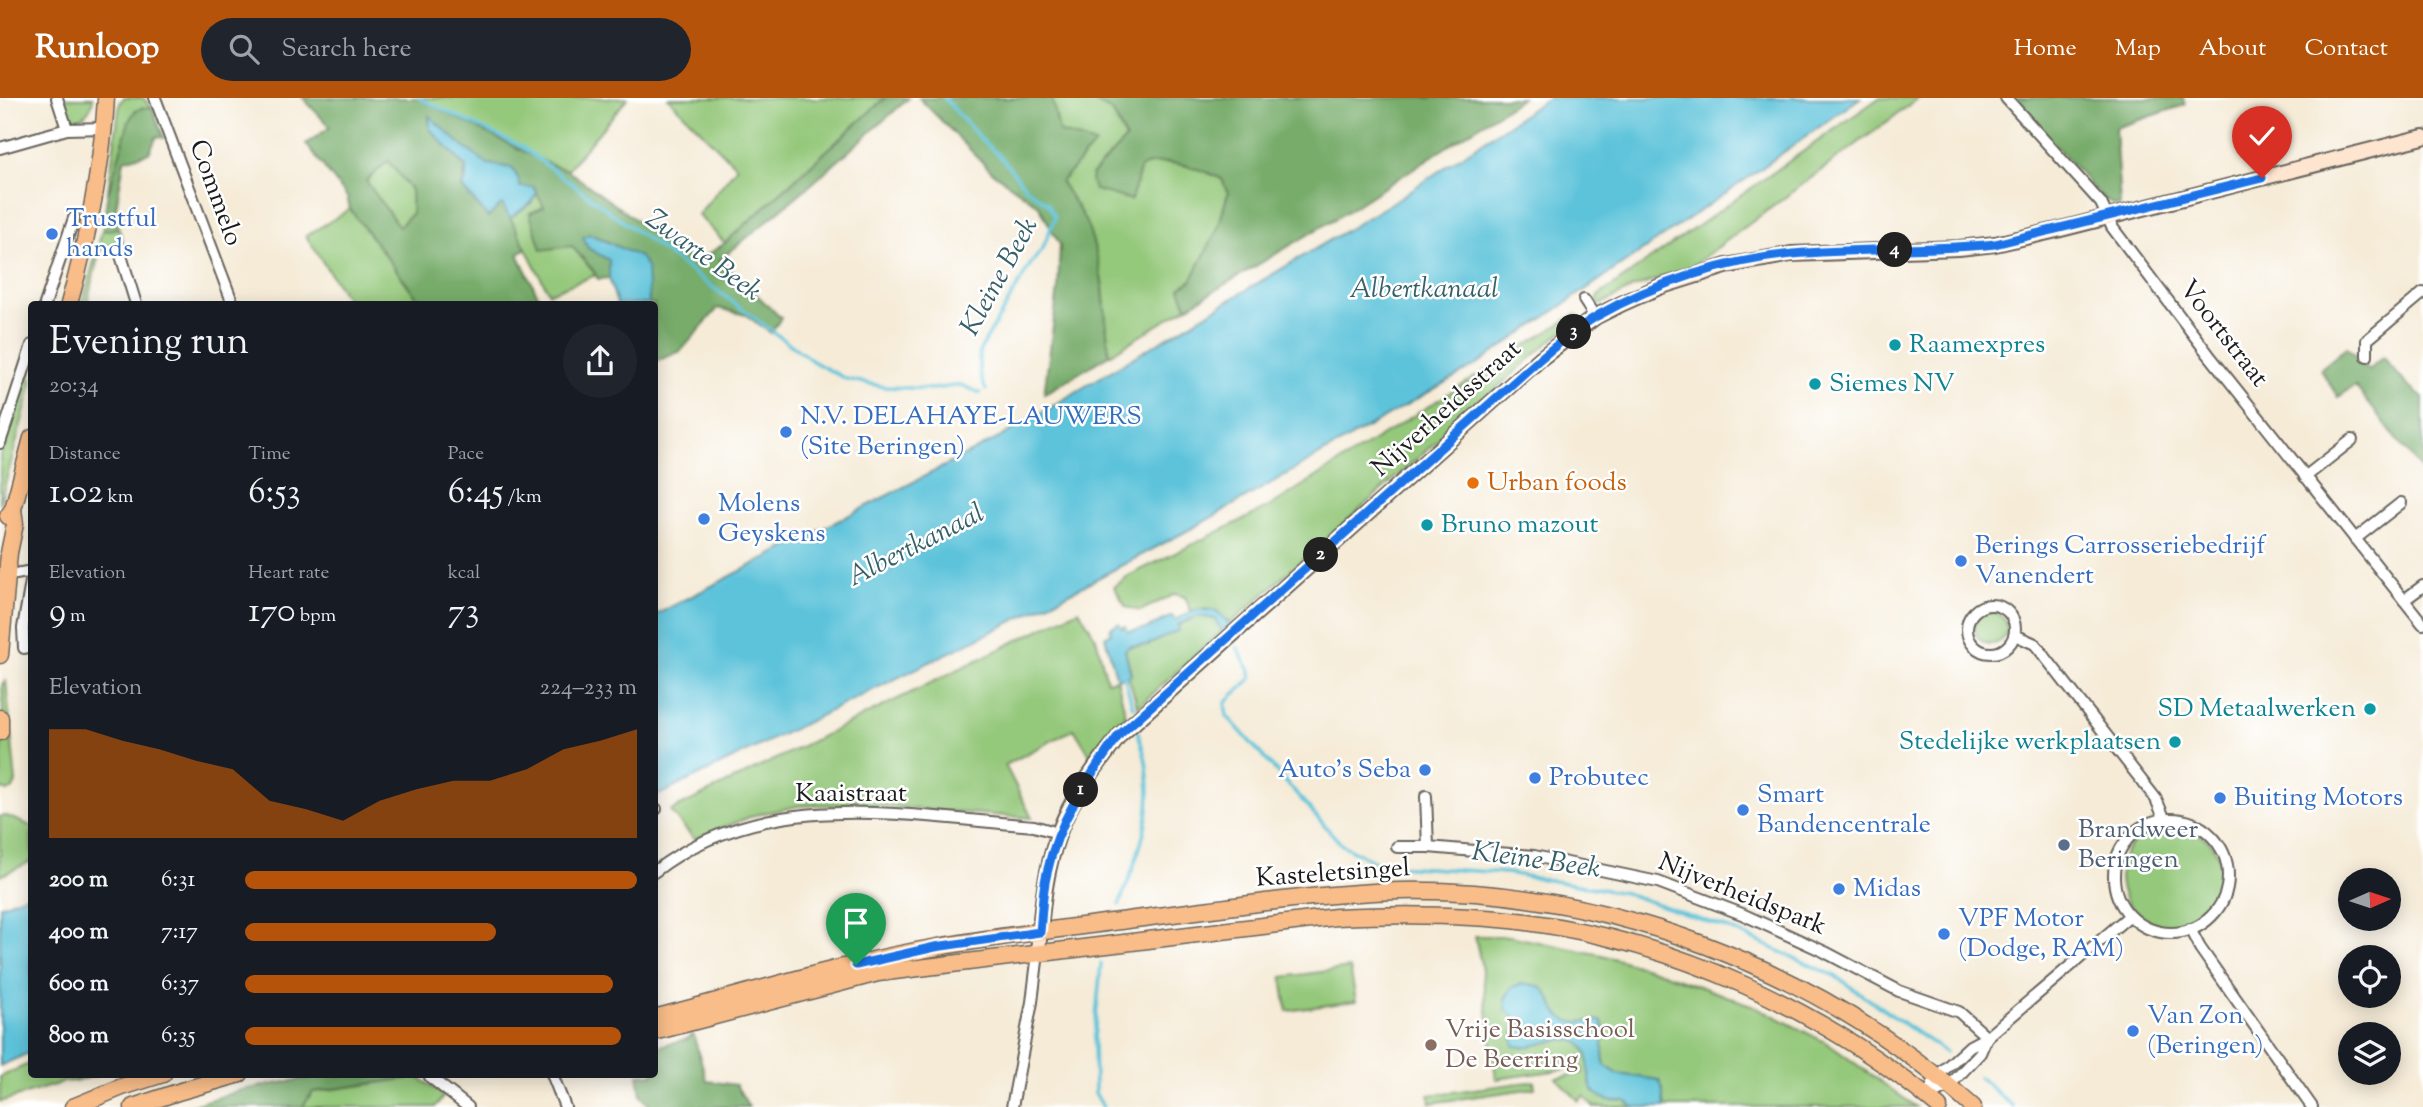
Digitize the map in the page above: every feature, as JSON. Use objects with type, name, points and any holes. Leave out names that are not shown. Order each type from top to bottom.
[{"type":"main road","points":[[70,301],[93,209],[106,98]]},
{"type":"main road","points":[[0,547],[5,521],[13,509],[28,453]]},
{"type":"main road","points":[[0,655],[7,575],[15,524],[13,509]]},
{"type":"main road","points":[[0,718],[0,732]]},
{"type":"main road","name":"Kasteletsingel","points":[[658,1017],[935,947],[1334,895],[1401,891],[1464,893],[1598,913],[1672,933],[1738,958],[1866,1024],[1972,1107]]},
{"type":"main road","name":"Kasteletsingel","points":[[658,1031],[878,973],[1336,917],[1402,914],[1463,916],[1541,924],[1593,933],[1665,955],[1728,979],[1791,1009],[1856,1045],[1933,1102]]},
{"type":"main road","points":[[74,1107],[150,1078]]},
{"type":"main road","points":[[132,1107],[226,1078]]},
{"type":"street","points":[[57,98],[67,129]]},
{"type":"street","name":"Commelo","points":[[155,98],[232,301]]},
{"type":"street","points":[[2006,98],[2101,203],[2108,217]]},
{"type":"street","points":[[0,148],[67,129],[104,128]]},
{"type":"street","name":"Nijverheidsstraat","points":[[1012,1107],[1032,1002],[1046,874],[1058,833],[1077,794],[1119,735],[1541,358],[1595,317],[1659,287],[1758,259],[1831,251],[1959,248],[1995,244],[2423,137]]},
{"type":"street","name":"Voortstraat","points":[[2108,217],[2120,238],[2423,624]]},
{"type":"street","points":[[46,301],[74,218]]},
{"type":"street","points":[[119,249],[135,301]]},
{"type":"street","points":[[2367,355],[2367,340],[2423,293]]},
{"type":"street","points":[[1584,300],[1595,317]]},
{"type":"street","points":[[0,443],[28,357]]},
{"type":"street","points":[[2305,477],[2352,440]]},
{"type":"street","points":[[2355,539],[2401,502]]},
{"type":"street","points":[[16,574],[28,573]]},
{"type":"street","points":[[2404,600],[2423,586]]},
{"type":"street","points":[[24,648],[23,628],[28,597]]},
{"type":"street","points":[[1996,606],[2004,608],[2013,620],[2014,635],[2012,642],[2000,651],[1985,652],[1969,638],[1968,626],[1975,611],[1982,607],[1996,606]]},
{"type":"street","points":[[2014,635],[2035,644],[2156,799],[2165,820]]},
{"type":"street","points":[[1426,796],[1428,847]]},
{"type":"street","name":"Kaaistraat","points":[[658,869],[699,842],[735,829],[787,816],[820,812],[1034,826],[1058,833]]},
{"type":"street","points":[[2165,820],[2184,822],[2213,837],[2224,858],[2227,882],[2222,901],[2208,919],[2190,929],[2177,932],[2156,931],[2138,923],[2120,905],[2116,894],[2117,859],[2127,840],[2152,823],[2165,820]]},
{"type":"street","name":"Nijverheidspark","points":[[1397,847],[1534,856],[1658,881],[1825,952],[1899,991],[1959,1012],[1987,1037]]},
{"type":"street","points":[[1933,1102],[1943,1082],[1970,1046],[1987,1037],[2129,915]]},
{"type":"street","points":[[2190,929],[2200,948],[2312,1107]]},
{"type":"street","points":[[1943,1082],[1980,1053],[1987,1037]]},
{"type":"street","points":[[431,1078],[468,1107]]},
{"type":"street","points":[[554,1078],[565,1107]]},
{"type":"street","points":[[122,1087],[132,1107]]},
{"type":"street","points":[[171,1107],[181,1091]]},
{"type":"green space","points":[[60,98],[93,98],[86,114],[69,119]]},
{"type":"green space","points":[[124,98],[143,98],[152,108],[142,108],[118,163],[107,198],[120,102]]},
{"type":"green space","points":[[303,98],[418,98],[551,165],[567,170],[695,263],[725,243],[885,98],[909,98],[720,260],[781,318],[771,333],[746,315],[718,308],[681,351],[658,361],[658,301],[649,301],[629,252],[596,236],[588,248],[609,260],[609,278],[598,279],[572,246],[541,250],[530,213],[544,207],[534,187],[519,188],[518,178],[512,168],[488,164],[429,117],[430,129],[466,167],[462,188],[488,217],[503,203],[526,248],[518,254],[541,301],[420,301],[350,209],[347,197],[306,144],[330,127]],"holes":[[[388,161],[411,190],[412,213],[399,227],[366,181]]]},
{"type":"green space","points":[[418,98],[628,98],[567,170],[551,165]]},
{"type":"green space","points":[[668,98],[885,98],[725,243],[698,215],[737,167]]},
{"type":"green space","points":[[919,98],[1052,98],[1059,132],[1095,144],[1061,182],[1082,214],[1093,241],[1103,289],[1109,355],[1044,394],[1058,288],[1060,245],[1039,206],[992,172]]},
{"type":"green space","points":[[1052,98],[1087,98],[1112,111],[1126,139],[1092,174],[1139,173],[1141,167],[1172,163],[1193,167],[1222,179],[1228,193],[1218,229],[1191,281],[1180,288],[1187,307],[1109,355],[1103,285],[1085,221],[1061,182],[1059,132]]},
{"type":"green space","points":[[1087,98],[1522,98],[1343,214],[1187,307],[1180,288],[1191,281],[1218,228],[1228,193],[1222,179],[1193,167],[1161,163],[1141,167],[1131,200],[1095,190],[1091,182],[1092,174],[1126,139],[1112,111]]},
{"type":"green space","points":[[1879,98],[1919,98],[1691,267],[1631,289],[1600,305],[1596,303],[1598,296]]},
{"type":"green space","points":[[2013,98],[2183,98],[2185,105],[2115,128],[2120,205],[2115,206],[2102,198]]},
{"type":"green space","points":[[152,108],[164,138],[157,136],[149,153],[124,160],[115,214],[119,228],[102,231],[107,198],[129,121],[135,111]]},
{"type":"green space","points":[[388,161],[411,190],[412,213],[399,227],[366,181]]},
{"type":"green space","points":[[537,193],[545,208],[530,213],[572,246],[596,275],[549,293],[510,218],[531,203]]},
{"type":"green space","points":[[350,209],[420,301],[348,301],[306,236]]},
{"type":"green space","points":[[119,228],[124,247],[100,249],[88,301],[83,301],[102,231]]},
{"type":"green space","points":[[1575,314],[1580,316],[1579,319],[1549,342],[1230,624],[1213,611],[1191,611],[1185,597],[1175,594],[1140,611],[1126,607],[1114,587],[1128,576],[1267,508]]},
{"type":"green space","points":[[2347,347],[2368,370],[2383,357],[2406,384],[2423,398],[2423,472],[2355,386],[2338,397],[2320,369]]},
{"type":"green space","points":[[28,366],[28,398],[0,504],[0,455]]},
{"type":"green space","points":[[1079,610],[1096,638],[1107,681],[1117,679],[1126,716],[1092,758],[1074,729],[1005,765],[1032,818],[865,805],[798,806],[755,815],[694,839],[670,811]]},
{"type":"green space","points":[[1991,612],[2003,616],[2007,628],[2003,640],[1991,644],[1979,640],[1975,628],[1979,616]]},
{"type":"green space","points":[[1198,616],[1215,619],[1222,631],[1138,707],[1128,676],[1131,674],[1126,647],[1148,645]]},
{"type":"green space","points":[[6,681],[16,782],[13,789],[7,791],[0,788],[2,684]]},
{"type":"green space","points":[[0,816],[7,816],[28,825],[28,863],[0,876]]},
{"type":"green space","points":[[2171,825],[2190,829],[2207,840],[2218,857],[2222,876],[2218,895],[2207,912],[2190,923],[2171,927],[2152,923],[2135,912],[2124,895],[2120,876],[2124,857],[2135,840],[2152,829]]},
{"type":"green space","points":[[1475,936],[1509,936],[1602,955],[1654,970],[1757,1007],[1827,1043],[1916,1107],[1594,1107],[1584,1096],[1579,1101],[1556,1078],[1583,1073],[1582,1067],[1496,1079]]},
{"type":"green space","points":[[1350,968],[1356,1001],[1287,1011],[1282,977]]},
{"type":"green space","points":[[693,1034],[707,1081],[736,1085],[749,1107],[650,1107],[641,1095],[638,1078],[658,1078],[658,1046],[687,1039]]},
{"type":"green space","points":[[28,1064],[28,1078],[87,1078],[64,1082],[0,1102],[0,1077]]},
{"type":"green space","points":[[308,1078],[410,1078],[313,1092],[302,1107],[187,1107],[241,1090]]},
{"type":"green space","points":[[419,1078],[444,1096],[435,1107],[302,1107],[313,1092]]},
{"type":"green space","points":[[1534,1081],[1535,1088],[1430,1103],[1429,1095]]},
{"type":"water","name":"Albertkanaal","points":[[1548,98],[1860,98],[1476,365],[1200,524],[1064,596],[658,796],[658,613],[999,438],[1390,204]]},
{"type":"water","points":[[429,116],[466,149],[488,164],[512,168],[520,187],[533,187],[537,193],[531,203],[510,218],[502,204],[488,217],[462,187],[466,180],[466,167],[430,129]]},
{"type":"water","points":[[590,234],[640,257],[647,267],[649,301],[616,301],[609,278],[609,260],[588,248],[583,237]]},
{"type":"water","points":[[1198,609],[1217,611],[1230,624],[1222,631],[1215,619],[1198,616],[1177,625],[1179,630],[1148,645],[1129,646],[1125,650],[1131,675],[1117,679],[1105,637],[1111,633],[1110,628],[1119,623],[1128,631],[1146,629],[1172,616],[1175,620]]},
{"type":"water","points":[[28,894],[28,1053],[0,1066],[0,906]]},
{"type":"water","points":[[1521,984],[1541,987],[1565,1019],[1574,1022],[1602,1021],[1605,1065],[1618,1074],[1659,1080],[1665,1107],[1633,1107],[1626,1101],[1607,1100],[1597,1094],[1589,1080],[1584,1048],[1572,1040],[1514,1046],[1516,1023],[1506,1010],[1505,999],[1512,987]]},
{"type":"waterway","name":"Zwarte Beek","points":[[419,98],[522,147],[814,362],[846,379],[885,387],[932,389],[961,385],[980,393]]},
{"type":"waterway","name":"Kleine Beek","points":[[944,98],[999,155],[1026,188],[1048,204],[1055,217],[1043,248],[1030,265],[980,350],[980,370],[986,390]]},
{"type":"waterway","name":"Kleine Beek","points":[[1237,647],[1251,678],[1225,704],[1227,716],[1342,845],[1381,865],[1507,873],[1625,893],[1732,930],[1835,976],[1945,1052]]},
{"type":"waterway","name":"Zwarte Beek","points":[[1123,672],[1133,707]]},
{"type":"waterway","name":"Zwarte Beek","points":[[1119,905],[1142,838],[1148,804],[1146,764],[1138,732]]},
{"type":"waterway","name":"Zwarte Beek","points":[[1101,964],[1094,1039],[1095,1093],[1103,1107]]},
{"type":"waterway","name":"Kleine Beek","points":[[1979,1077],[2013,1107]]},
{"type":"place","name":"Trustful hands","points":[[52,234]]},
{"type":"place","name":"Raamexpres","points":[[1895,345]]},
{"type":"place","name":"Siemes NV","points":[[1815,384]]},
{"type":"place","name":"N.V. DELAHAYE-LAUWERS (Site Beringen)","points":[[786,432]]},
{"type":"place","name":"Urban foods","points":[[1473,483]]},
{"type":"place","name":"Molens Geyskens","points":[[704,519]]},
{"type":"place","name":"Bruno mazout","points":[[1427,525]]},
{"type":"place","name":"Berings Carrosseriebedrijf Vanendert","points":[[1961,561]]},
{"type":"place","name":"SD Metaalwerken","points":[[2370,709]]},
{"type":"place","name":"Stedelijke werkplaatsen","points":[[2175,742]]},
{"type":"place","name":"Auto's Seba","points":[[1425,770]]},
{"type":"place","name":"Probutec","points":[[1535,778]]},
{"type":"place","name":"Buiting Motors","points":[[2220,798]]},
{"type":"place","name":"Smart Bandencentrale","points":[[1743,810]]},
{"type":"place","name":"Brandweer Beringen","points":[[2064,845]]},
{"type":"place","name":"Midas","points":[[1839,889]]},
{"type":"place","name":"VPF Motor (Dodge, RAM)","points":[[1944,934]]},
{"type":"place","name":"Van Zon (Beringen)","points":[[2133,1031]]},
{"type":"place","name":"Vrije Basisschool De Beerring","points":[[1431,1045]]},
{"type":"route","points":[[856,965],[935,947],[1040,932],[1046,874],[1058,833],[1077,794],[1119,735],[1541,358],[1595,317],[1659,287],[1758,259],[1831,251],[1959,248],[1995,244],[2262,178]]}]
